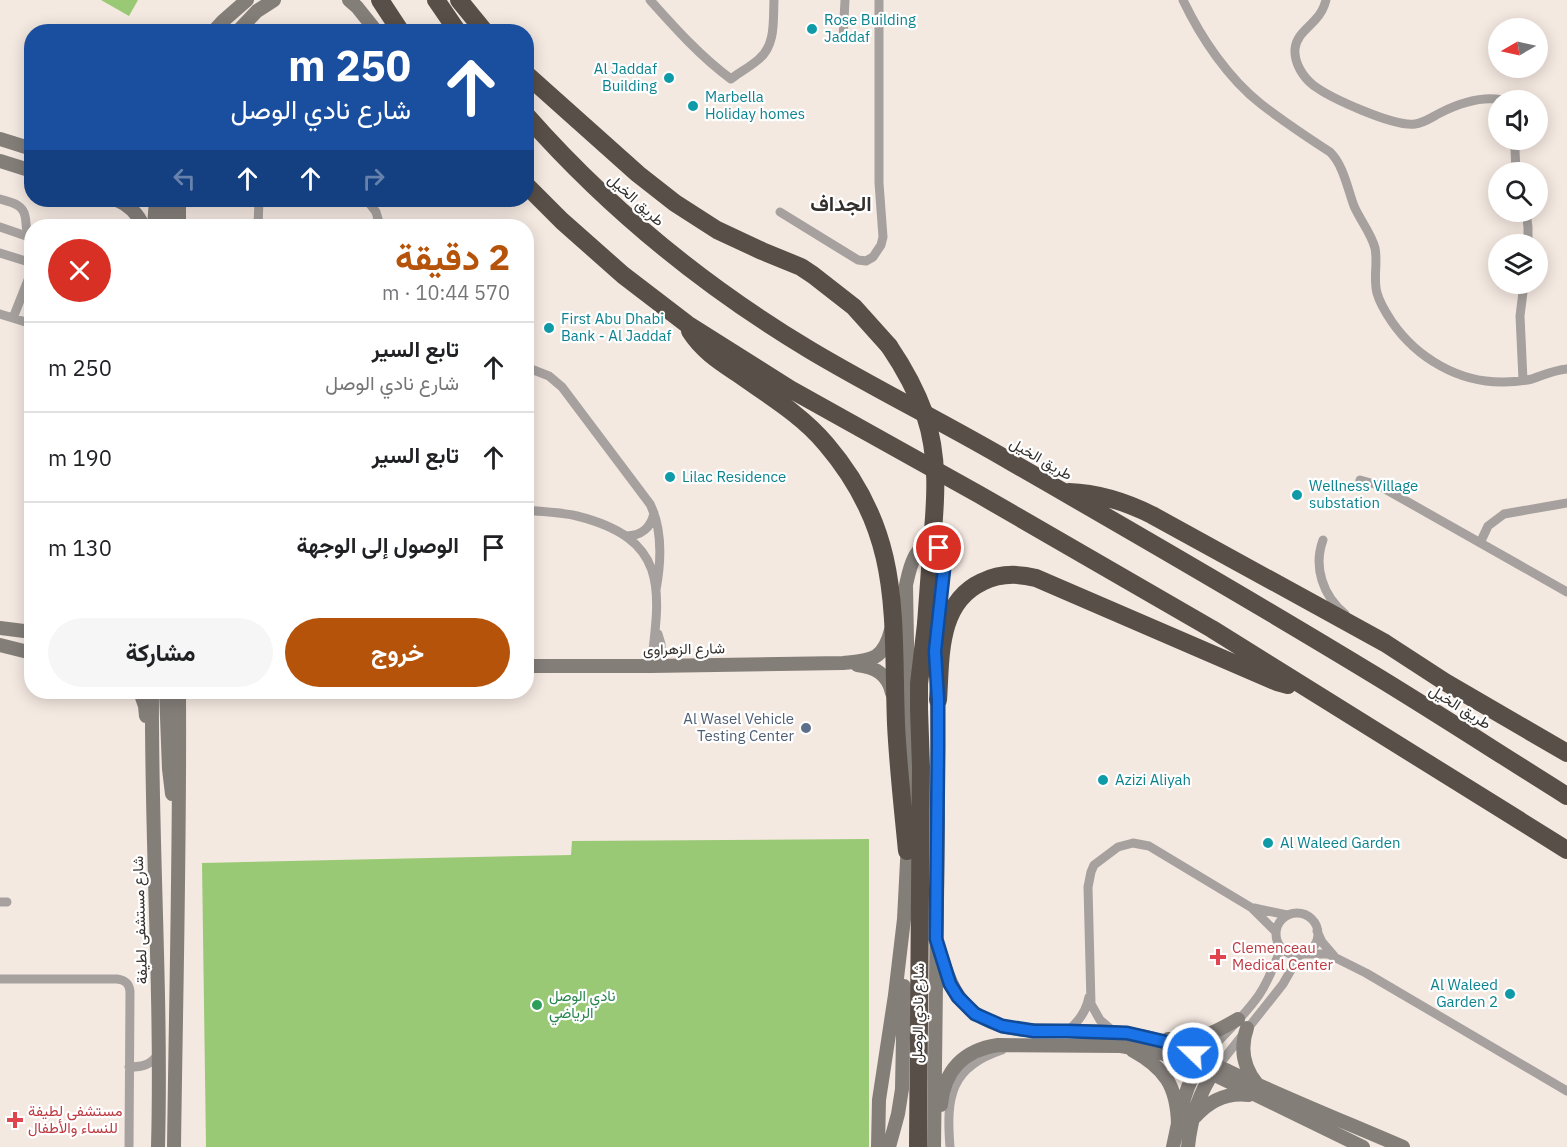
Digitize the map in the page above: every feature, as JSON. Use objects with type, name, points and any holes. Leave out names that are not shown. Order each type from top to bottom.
[{"type":"highway","points":[[380,0],[396,24]]},
{"type":"highway","points":[[436,0],[452,24]]},
{"type":"highway","points":[[459,0],[478,24]]},
{"type":"highway","points":[[534,81],[661,192],[717,230],[801,267],[854,307],[889,346],[918,398],[930,435],[934,458],[936,502],[920,673],[918,1147]]},
{"type":"highway","name":"طريق الخيل","points":[[534,123],[592,185],[651,238],[713,286],[761,319],[812,351],[1003,457],[1219,582],[1377,677],[1567,796]]},
{"type":"highway","points":[[534,193],[622,275],[687,324],[790,389],[1202,623],[1567,850]]},
{"type":"highway","points":[[687,324],[694,338],[705,351],[808,425],[820,437],[843,464],[866,503],[879,534],[887,565],[894,612],[896,725],[907,851]]},
{"type":"highway","points":[[1061,491],[1101,496],[1140,509],[1384,643],[1567,753]]},
{"type":"highway","points":[[938,700],[941,649],[950,613],[960,598],[978,584],[993,577],[1011,574],[1036,578],[1277,682],[1306,688]]},
{"type":"street","points":[[220,24],[247,0]]},
{"type":"street","points":[[349,0],[371,24]]},
{"type":"street","points":[[650,0],[687,40],[719,71],[731,79],[760,59],[769,46],[774,0]]},
{"type":"street","points":[[843,39],[845,0]]},
{"type":"street","points":[[780,212],[858,260],[870,260],[879,249],[883,230],[879,183],[879,0]]},
{"type":"street","points":[[1183,0],[1204,39],[1237,81],[1261,104],[1337,159],[1355,209],[1375,247],[1375,280],[1379,299],[1405,339],[1441,366],[1472,379],[1492,382],[1523,380],[1567,369]]},
{"type":"street","points":[[1326,0],[1319,16],[1299,36],[1295,49],[1301,70],[1309,81],[1320,89],[1367,112],[1404,124],[1424,122],[1462,104],[1488,100]]},
{"type":"street","points":[[244,24],[271,1]]},
{"type":"street","points":[[0,139],[24,146]]},
{"type":"street","points":[[0,161],[24,168]]},
{"type":"street","points":[[0,199],[16,205],[23,211],[25,218]]},
{"type":"street","points":[[128,207],[140,219]]},
{"type":"street","points":[[13,231],[24,220]]},
{"type":"street","points":[[0,227],[24,235]]},
{"type":"street","points":[[0,253],[24,260]]},
{"type":"street","points":[[13,318],[24,290]]},
{"type":"street","points":[[1523,294],[1520,316],[1523,380]]},
{"type":"street","points":[[0,314],[24,321]]},
{"type":"street","points":[[534,370],[549,376],[562,387],[646,497],[654,511],[658,527],[659,548],[656,590],[656,666]]},
{"type":"street","points":[[1360,480],[1378,485],[1567,592]]},
{"type":"street","points":[[1480,543],[1488,526],[1504,514],[1567,503]]},
{"type":"street","points":[[534,511],[577,516],[605,525],[626,536],[640,548],[650,564],[656,590]]},
{"type":"street","points":[[626,536],[640,534],[647,528],[654,511]]},
{"type":"street","points":[[1323,540],[1319,555],[1320,570],[1323,585],[1330,598],[1342,612],[1383,640],[1384,643]]},
{"type":"street","name":"شارع نادي الوصل","points":[[878,1147],[879,1100],[891,1029],[904,919],[910,796],[906,585],[917,553],[923,547],[931,545],[939,548],[945,559],[935,651],[938,700],[938,820],[934,1147]]},
{"type":"street","name":"شارع الزهراوى","points":[[534,666],[843,663],[868,660],[878,655],[886,646],[894,612]]},
{"type":"street","points":[[0,628],[24,631]]},
{"type":"street","points":[[0,645],[24,651]]},
{"type":"street","name":"شارع الزهراوى","points":[[843,663],[871,667],[885,677],[892,693],[896,725]]},
{"type":"street","points":[[142,699],[152,745]]},
{"type":"street","name":"شارع مستشفى لطيفة","points":[[152,699],[160,1082],[158,1147]]},
{"type":"street","points":[[166,699],[169,769],[179,831]]},
{"type":"street","points":[[174,1147],[179,699]]},
{"type":"street","points":[[179,727],[185,699]]},
{"type":"street","points":[[1115,1033],[1100,1020],[1090,995],[1089,879],[1094,865],[1118,847],[1133,843],[1149,846],[1252,908],[1276,932]]},
{"type":"street","points":[[1252,908],[1287,915],[1298,913],[1307,916],[1313,921],[1326,947],[1334,956]]},
{"type":"street","points":[[1287,915],[1279,922],[1276,932],[1281,948],[1288,953],[1334,956],[1567,1090]]},
{"type":"street","points":[[1188,1147],[1184,1124],[1184,1096],[1200,1063],[1283,984],[1302,954],[1315,944],[1317,931]]},
{"type":"street","points":[[936,939],[950,984],[958,997],[975,1014],[992,1023],[1012,1029],[1034,1031],[1127,1033],[1176,1046],[1200,1063],[1257,1090],[1356,1145]]},
{"type":"street","name":"شارع نادي الوصل","points":[[890,1147],[902,1089],[904,965],[900,945]]},
{"type":"street","points":[[1173,1147],[1260,993],[1281,948]]},
{"type":"street","points":[[0,979],[117,979],[125,981],[130,991],[133,1067],[129,1147]]},
{"type":"street","points":[[1067,1031],[1080,1019],[1090,995]]},
{"type":"street","points":[[926,1147],[935,1000]]},
{"type":"street","points":[[1154,1039],[1201,1038],[1243,1024]]},
{"type":"street","points":[[1243,1024],[1244,1058],[1257,1090]]},
{"type":"street","points":[[933,1130],[939,1115],[944,1085],[948,1078],[957,1064],[969,1054],[983,1048],[998,1045],[1121,1046],[1200,1063]]},
{"type":"street","points":[[950,1147],[950,1099],[960,1076],[979,1059],[1018,1045]]},
{"type":"street","points":[[1121,1046],[1140,1054],[1169,1081],[1184,1124]]},
{"type":"street","points":[[133,1067],[148,1064],[159,1053]]},
{"type":"street","points":[[133,1067],[151,1072],[160,1082]]},
{"type":"street","points":[[1184,1124],[1216,1099],[1257,1090],[1403,1147]]},
{"type":"green space","points":[[101,0],[138,0],[129,16]]},
{"type":"green space","name":"نادي الوصل الرياضي","points":[[869,839],[869,1147],[206,1147],[202,863],[571,855],[572,841]]},
{"type":"place","name":"Rose Building Jaddaf","points":[[812,29]]},
{"type":"place","name":"Al Jaddaf Building","points":[[669,78]]},
{"type":"place","name":"Marbella Holiday homes","points":[[693,106]]},
{"type":"place","name":"First Abu Dhabi Bank - Al Jaddaf","points":[[549,328]]},
{"type":"place","name":"Lilac Residence","points":[[670,477]]},
{"type":"place","name":"Wellness Village substation","points":[[1297,495]]},
{"type":"place","name":"Al Wasel Vehicle Testing Center","points":[[806,728]]},
{"type":"place","name":"Azizi Aliyah","points":[[1103,780]]},
{"type":"place","name":"Al Waleed Garden","points":[[1268,843]]},
{"type":"place","name":"Clemenceau Medical Center","points":[[1218,957]]},
{"type":"place","name":"Al Waleed Garden 2","points":[[1510,994]]},
{"type":"place","name":"نادي الوصل الرياضي","points":[[537,1005]]},
{"type":"place","name":"مستشفى لطيفة للنساء والأطفال","points":[[15,1120]]},
{"type":"district","name":"الجداف","points":[[841,204]]},
{"type":"route","points":[[939,548],[945,559],[935,651],[938,700],[936,939],[950,984],[958,997],[975,1014],[1012,1029],[1127,1033],[1166,1042],[1193,1053]]}]
